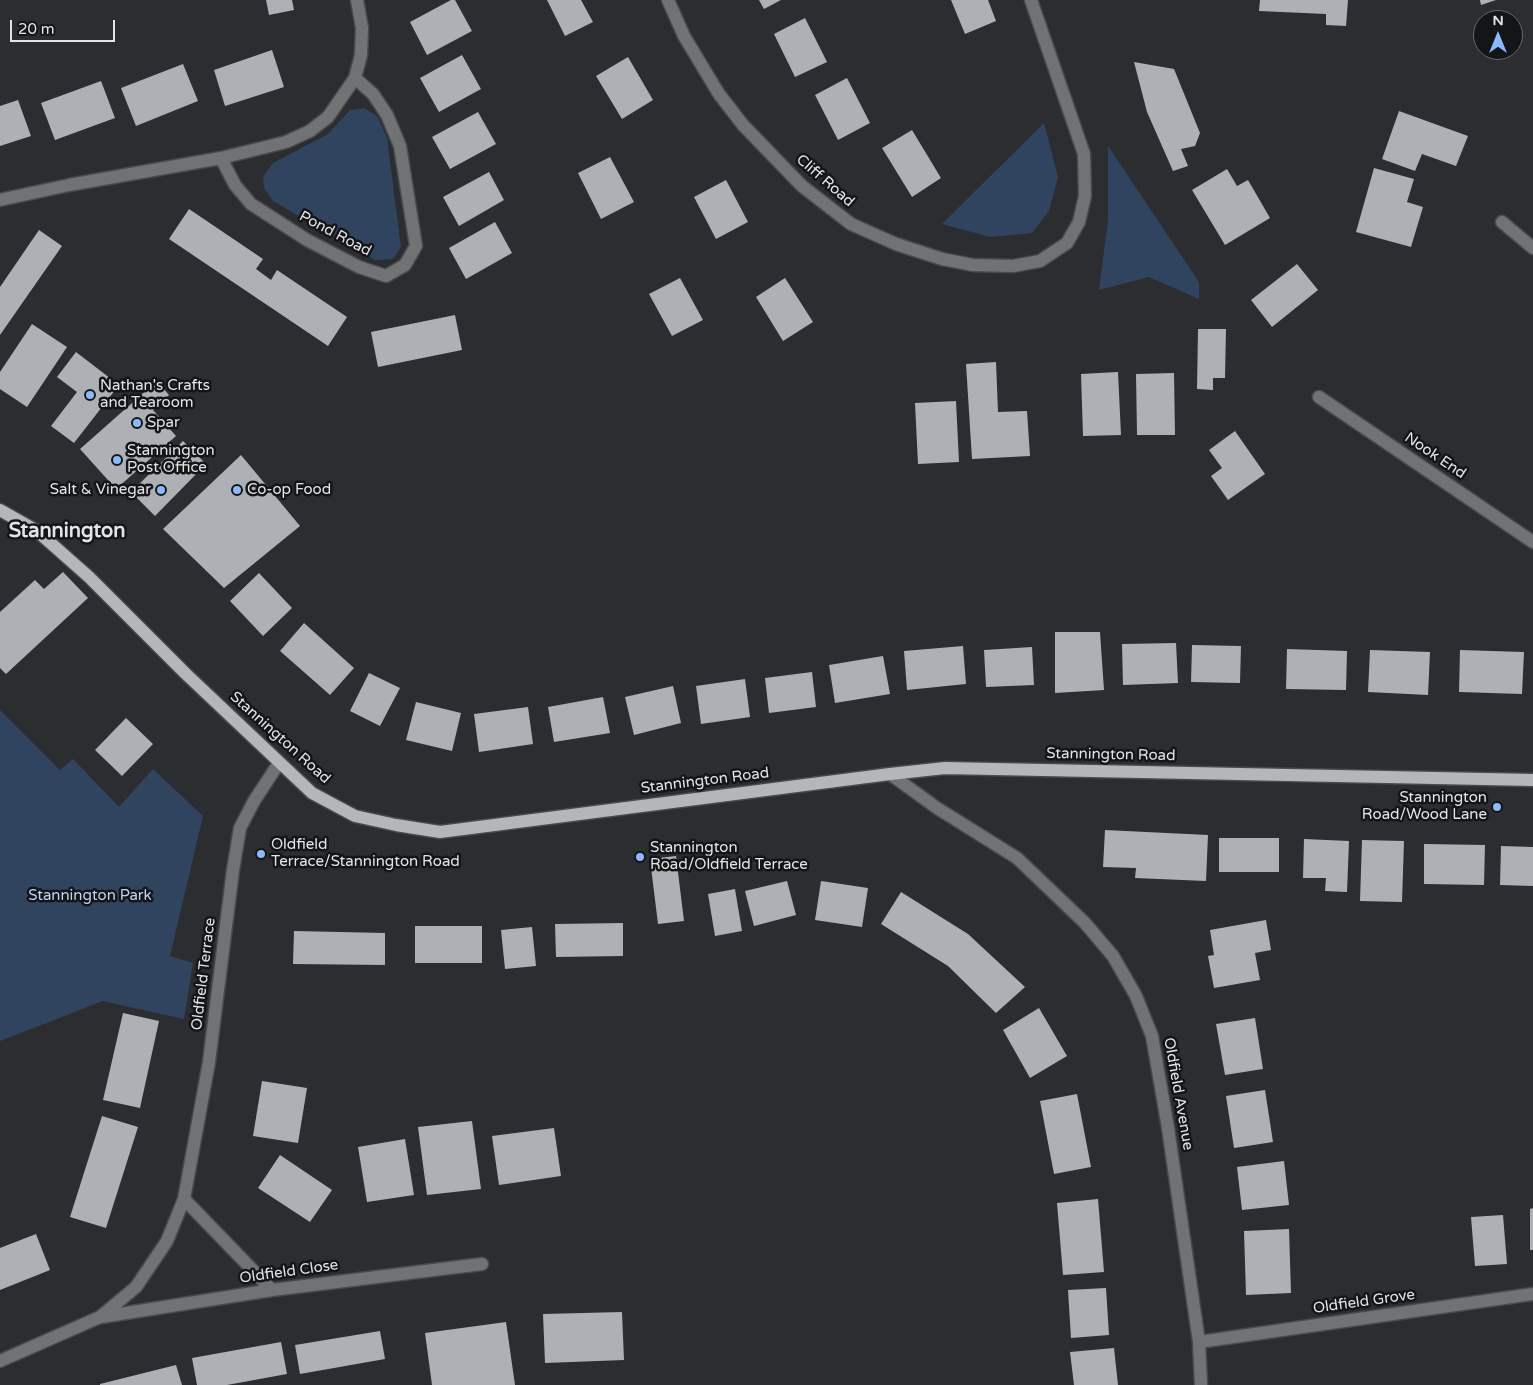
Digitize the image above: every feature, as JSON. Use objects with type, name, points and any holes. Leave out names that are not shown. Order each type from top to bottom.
[{"type":"main road","name":"Stannington Road","points":[[0,510],[37,531],[89,577],[186,674],[312,793],[355,816],[396,825],[440,832],[945,768],[1533,780]]},
{"type":"street","points":[[0,200],[69,185],[221,158],[286,142],[310,131],[328,118],[355,78],[360,54],[362,28],[357,0]]},
{"type":"street","name":"Cliff Road","points":[[668,0],[684,36],[719,94],[743,125],[802,186],[851,224],[896,244],[942,259],[973,265],[1013,266],[1040,261],[1067,243],[1079,222],[1086,196],[1084,154],[1030,0]]},
{"type":"street","name":"Pond Road","points":[[221,158],[234,185],[251,204],[307,240],[359,267],[386,276],[405,265],[416,246],[400,146],[387,114],[373,94],[355,78]]},
{"type":"street","points":[[1502,222],[1533,248]]},
{"type":"street","name":"Nook End","points":[[1319,397],[1533,542]]},
{"type":"street","name":"Oldfield Terrace","points":[[0,1361],[100,1317],[136,1286],[167,1241],[184,1199],[209,1062],[240,828],[254,801],[279,763]]},
{"type":"street","name":"Oldfield Avenue","points":[[890,774],[937,808],[1017,858],[1085,923],[1113,956],[1136,996],[1152,1036],[1168,1128],[1199,1342],[1201,1385]]},
{"type":"street","points":[[184,1199],[272,1290]]},
{"type":"street","name":"Oldfield Close","points":[[100,1317],[272,1290],[482,1264]]},
{"type":"street","name":"Oldfield Grove","points":[[1199,1342],[1533,1294]]},
{"type":"green space","points":[[364,108],[377,116],[387,138],[401,247],[393,259],[375,260],[273,201],[264,188],[263,177],[273,163],[328,134],[350,110]]},
{"type":"green space","points":[[1044,123],[1058,177],[1049,211],[1032,233],[990,237],[942,224]]},
{"type":"green space","points":[[1108,146],[1199,282],[1199,299],[1149,277],[1099,290],[1108,220]]},
{"type":"green space","name":"Stannington Park","points":[[0,710],[60,770],[73,759],[119,807],[153,769],[203,816],[170,956],[193,963],[184,1019],[103,1001],[0,1041]]},
{"type":"building","points":[[266,0],[292,0],[294,10],[269,15]]},
{"type":"building","points":[[451,0],[455,0],[472,31],[427,55],[410,22]]},
{"type":"building","points":[[547,0],[581,0],[593,22],[565,36]]},
{"type":"building","points":[[759,0],[781,0],[764,9]]},
{"type":"building","points":[[951,0],[988,0],[996,21],[965,34]]},
{"type":"building","points":[[1260,0],[1348,0],[1346,26],[1326,25],[1326,14],[1259,11]]},
{"type":"building","points":[[1480,0],[1496,0],[1481,5]]},
{"type":"building","points":[[805,18],[827,62],[795,77],[774,34]]},
{"type":"building","points":[[272,50],[284,87],[225,106],[214,70]]},
{"type":"building","points":[[462,55],[481,89],[439,112],[420,78]]},
{"type":"building","points":[[628,57],[653,100],[622,119],[596,76]]},
{"type":"building","points":[[1134,62],[1174,69],[1200,133],[1195,146],[1181,149],[1188,166],[1173,171],[1147,112]]},
{"type":"building","points":[[183,64],[198,101],[136,126],[121,88]]},
{"type":"building","points":[[847,78],[870,123],[838,140],[815,95]]},
{"type":"building","points":[[101,81],[115,118],[55,140],[41,103]]},
{"type":"building","points":[[18,100],[31,136],[0,146],[0,106]]},
{"type":"building","points":[[1399,111],[1468,136],[1456,166],[1422,154],[1415,171],[1382,159]]},
{"type":"building","points":[[478,112],[496,144],[450,169],[432,137]]},
{"type":"building","points":[[912,130],[941,178],[912,197],[882,148]]},
{"type":"building","points":[[610,157],[634,202],[601,219],[578,173]]},
{"type":"building","points":[[1374,168],[1414,179],[1407,202],[1423,207],[1411,247],[1356,232]]},
{"type":"building","points":[[1227,169],[1237,186],[1248,180],[1270,218],[1225,245],[1192,190]]},
{"type":"building","points":[[489,172],[504,200],[459,226],[443,197]]},
{"type":"building","points":[[726,180],[748,222],[716,239],[694,197]]},
{"type":"building","points":[[189,209],[263,259],[256,269],[271,280],[277,270],[347,317],[328,346],[169,239]]},
{"type":"building","points":[[495,222],[512,253],[466,279],[449,248]]},
{"type":"building","points":[[39,230],[62,246],[0,335],[0,287]]},
{"type":"building","points":[[1297,264],[1318,290],[1272,327],[1251,300]]},
{"type":"building","points":[[680,278],[703,320],[672,336],[649,294]]},
{"type":"building","points":[[785,278],[813,322],[783,341],[756,297]]},
{"type":"building","points":[[455,315],[462,350],[378,367],[371,332]]},
{"type":"building","points":[[32,324],[67,347],[27,407],[0,389],[0,372]]},
{"type":"building","points":[[1198,329],[1226,329],[1225,378],[1213,378],[1213,390],[1197,389]]},
{"type":"building","points":[[76,352],[119,385],[74,443],[51,426],[77,392],[57,377]]},
{"type":"building","points":[[996,362],[998,412],[1027,411],[1030,456],[972,459],[966,364]]},
{"type":"building","points":[[1118,372],[1121,435],[1083,436],[1081,374]]},
{"type":"building","points":[[1174,373],[1175,435],[1137,435],[1136,374]]},
{"type":"building","name":"Spar","points":[[157,381],[169,395],[153,410],[176,436],[116,489],[80,449]]},
{"type":"building","points":[[956,401],[959,462],[918,464],[915,403]]},
{"type":"building","points":[[1235,431],[1265,474],[1228,500],[1211,476],[1222,468],[1209,450]]},
{"type":"building","points":[[183,441],[206,464],[155,516],[131,492]]},
{"type":"building","name":"Co-op Food","points":[[241,455],[300,526],[224,588],[163,529]]},
{"type":"building","points":[[63,572],[88,598],[6,674],[0,668],[0,612],[35,580],[44,589]]},
{"type":"building","points":[[259,573],[292,608],[263,636],[230,601]]},
{"type":"building","points":[[304,623],[354,668],[330,695],[280,651]]},
{"type":"building","points":[[1055,632],[1100,632],[1104,690],[1055,693]]},
{"type":"building","points":[[1176,643],[1178,683],[1123,685],[1122,644]]},
{"type":"building","points":[[1192,645],[1241,646],[1240,683],[1191,682]]},
{"type":"building","points":[[963,646],[966,684],[907,690],[904,651]]},
{"type":"building","points":[[1032,647],[1034,685],[986,687],[984,650]]},
{"type":"building","points":[[1287,649],[1347,651],[1346,690],[1286,689]]},
{"type":"building","points":[[1370,650],[1430,652],[1428,695],[1368,692]]},
{"type":"building","points":[[1460,650],[1524,652],[1522,694],[1459,692]]},
{"type":"building","points":[[883,656],[890,694],[835,703],[829,665]]},
{"type":"building","points":[[812,672],[816,707],[769,713],[765,678]]},
{"type":"building","points":[[369,673],[400,688],[380,726],[350,711]]},
{"type":"building","points":[[745,679],[750,717],[701,724],[696,686]]},
{"type":"building","points":[[673,686],[681,723],[634,735],[625,697]]},
{"type":"building","points":[[603,697],[610,733],[554,742],[548,707]]},
{"type":"building","points":[[416,702],[461,713],[452,751],[406,740]]},
{"type":"building","points":[[528,707],[533,744],[479,752],[474,714]]},
{"type":"building","points":[[126,718],[153,744],[122,776],[95,750]]},
{"type":"building","points":[[1105,830],[1208,835],[1206,881],[1135,878],[1136,868],[1103,867]]},
{"type":"building","points":[[1219,838],[1279,838],[1279,872],[1219,872]]},
{"type":"building","points":[[1304,839],[1349,841],[1347,892],[1325,891],[1326,878],[1303,878]]},
{"type":"building","points":[[1362,840],[1404,841],[1402,902],[1360,901]]},
{"type":"building","points":[[1424,844],[1485,845],[1484,885],[1424,884]]},
{"type":"building","points":[[1501,846],[1533,847],[1533,886],[1500,885]]},
{"type":"building","points":[[676,856],[684,921],[658,924],[650,859]]},
{"type":"building","points":[[787,881],[796,915],[754,926],[745,891]]},
{"type":"building","points":[[821,881],[868,888],[862,927],[815,920]]},
{"type":"building","points":[[735,889],[742,931],[715,936],[708,894]]},
{"type":"building","points":[[901,892],[968,934],[1025,987],[996,1013],[948,966],[881,924]]},
{"type":"building","points":[[1266,920],[1271,950],[1255,953],[1260,980],[1214,988],[1208,956],[1214,955],[1210,930]]},
{"type":"building","points":[[623,923],[623,956],[556,957],[555,924]]},
{"type":"building","points":[[415,926],[482,926],[482,963],[415,963]]},
{"type":"building","points":[[532,927],[536,966],[505,969],[501,930]]},
{"type":"building","points":[[294,931],[385,933],[385,965],[293,964]]},
{"type":"building","points":[[1039,1008],[1067,1056],[1030,1078],[1003,1030]]},
{"type":"building","points":[[123,1013],[159,1021],[140,1108],[103,1100]]},
{"type":"building","points":[[1255,1018],[1263,1069],[1225,1075],[1216,1024]]},
{"type":"building","points":[[262,1081],[307,1088],[298,1143],[253,1136]]},
{"type":"building","points":[[1265,1090],[1273,1142],[1234,1148],[1226,1096]]},
{"type":"building","points":[[1077,1094],[1091,1167],[1054,1174],[1040,1101]]},
{"type":"building","points":[[102,1116],[138,1127],[106,1228],[70,1217]]},
{"type":"building","points":[[472,1121],[481,1189],[427,1195],[418,1127]]},
{"type":"building","points":[[554,1128],[561,1176],[499,1185],[492,1136]]},
{"type":"building","points":[[405,1139],[414,1195],[367,1202],[358,1147]]},
{"type":"building","points":[[280,1155],[332,1190],[310,1222],[258,1188]]},
{"type":"building","points":[[1284,1161],[1289,1205],[1242,1210],[1237,1167]]},
{"type":"building","points":[[1098,1199],[1104,1272],[1063,1275],[1057,1203]]},
{"type":"building","points":[[1533,1208],[1533,1250],[1530,1250],[1530,1209]]},
{"type":"building","points":[[1503,1215],[1507,1264],[1475,1266],[1471,1217]]},
{"type":"building","points":[[1289,1229],[1291,1293],[1246,1295],[1244,1231]]},
{"type":"building","points":[[36,1234],[50,1270],[0,1290],[0,1248]]},
{"type":"building","points":[[1106,1288],[1109,1335],[1071,1338],[1068,1290]]},
{"type":"building","points":[[622,1312],[624,1360],[545,1363],[543,1314]]},
{"type":"building","points":[[506,1322],[515,1385],[432,1385],[425,1333]]},
{"type":"building","points":[[380,1331],[385,1359],[300,1374],[295,1345]]},
{"type":"building","points":[[281,1342],[287,1374],[227,1385],[197,1385],[192,1358]]},
{"type":"building","points":[[1114,1348],[1118,1385],[1074,1385],[1070,1352]]},
{"type":"building","points":[[176,1365],[182,1385],[100,1385],[100,1384]]},
{"type":"place","name":"Nathan's Crafts and Tearoom","points":[[90,395]]},
{"type":"place","name":"Spar","points":[[137,423]]},
{"type":"place","name":"Stannington Post Office","points":[[117,460]]},
{"type":"place","name":"Salt & Vinegar","points":[[161,490]]},
{"type":"place","name":"Co-op Food","points":[[237,490]]},
{"type":"place","name":"Stannington Road/Wood Lane","points":[[1497,807]]},
{"type":"place","name":"Oldfield Terrace/Stannington Road","points":[[261,854]]},
{"type":"place","name":"Stannington Road/Oldfield Terrace","points":[[640,857]]},
{"type":"district","name":"Stannington","points":[[67,532]]}]
